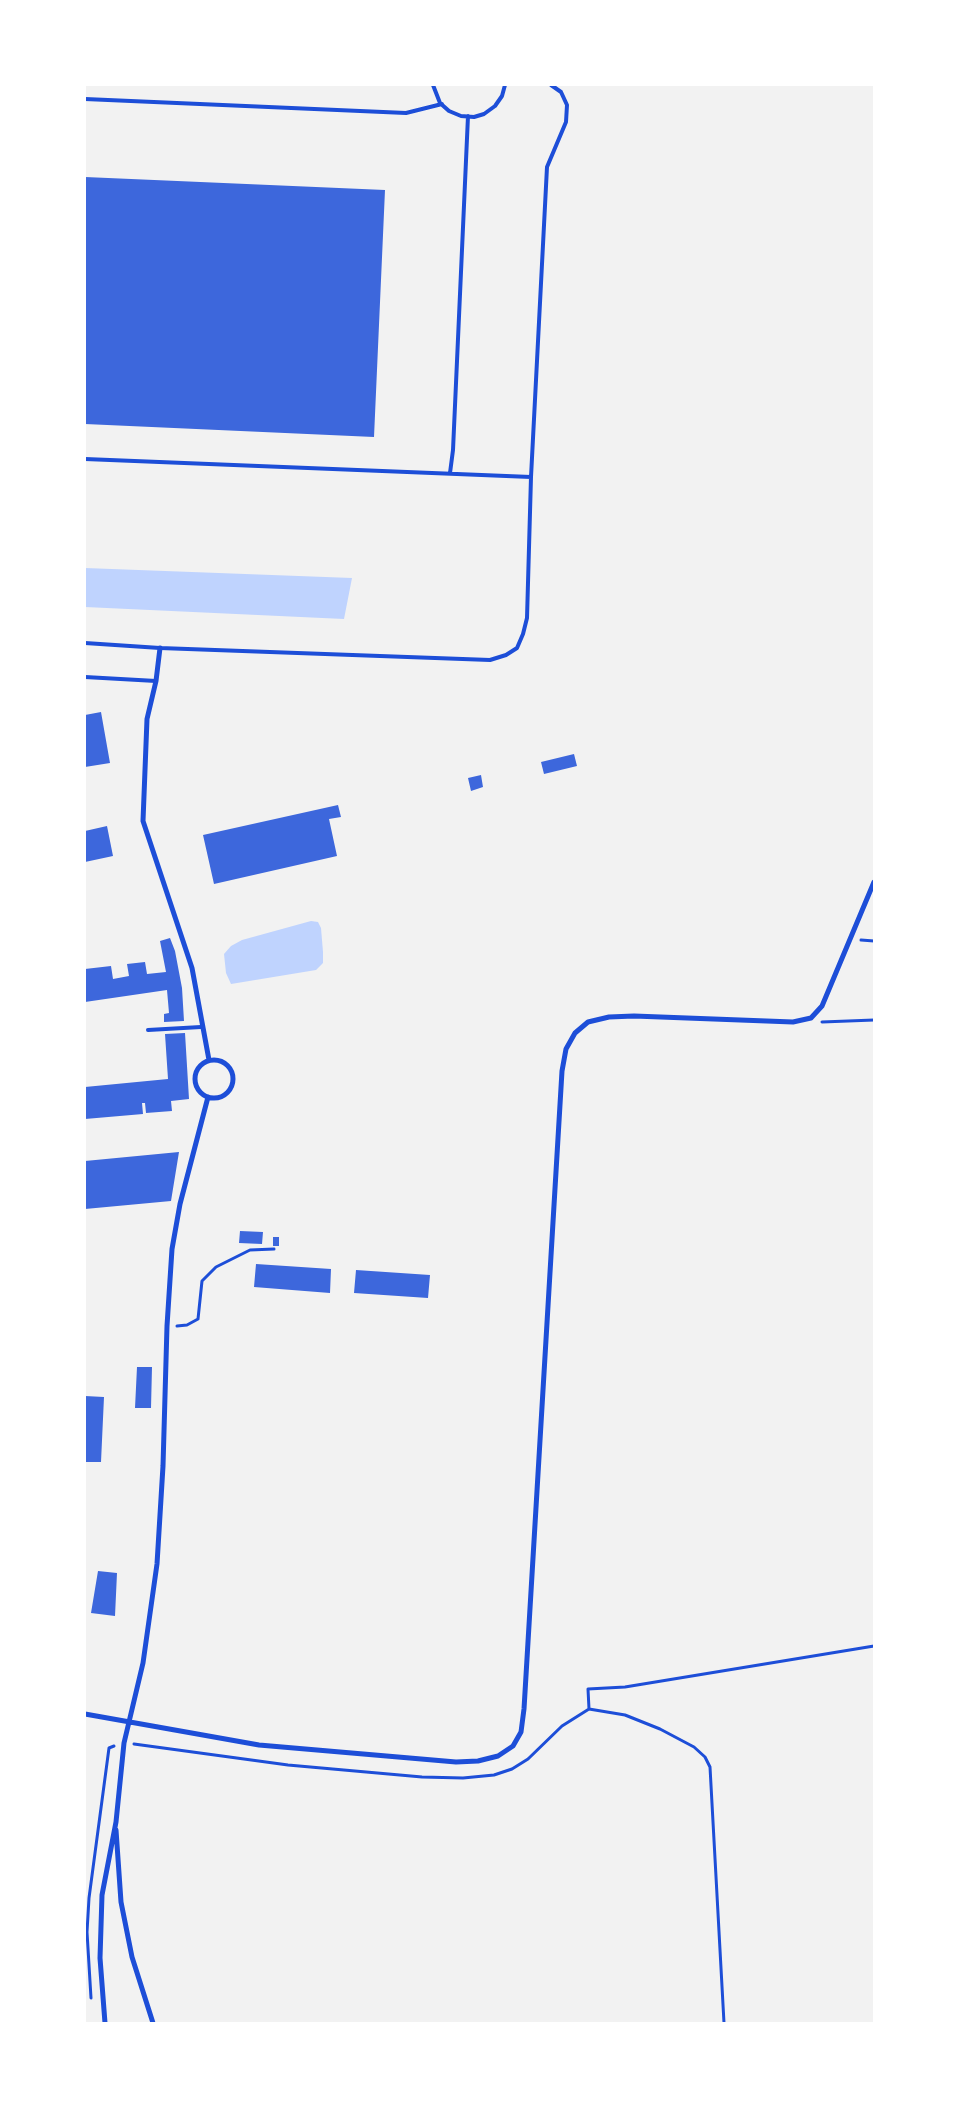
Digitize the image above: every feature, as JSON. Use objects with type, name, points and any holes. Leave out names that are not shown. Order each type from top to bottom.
[{"type":"street","points":[[160,648],[156,681],[147,719],[143,821],[192,968],[201,1027],[209,1060]]},
{"type":"street","points":[[85,1714],[259,1745],[456,1762],[478,1761],[498,1756],[513,1746],[521,1732],[524,1710],[562,1071],[566,1050],[575,1033],[588,1022],[609,1017],[634,1016],[793,1022],[811,1018],[822,1006],[874,882]]},
{"type":"street","points":[[209,1060],[221,1061],[227,1065],[233,1076],[232,1082],[224,1095],[208,1097],[199,1090],[195,1081],[197,1070],[209,1060]]},
{"type":"street","points":[[105,2023],[100,1958],[102,1895],[116,1822],[124,1743],[143,1663],[157,1564],[164,1466],[167,1326],[172,1249],[180,1204],[208,1097]]},
{"type":"street","points":[[116,1822],[121,1902],[132,1957],[153,2023]]},
{"type":"lane","points":[[433,85],[434,92],[442,104],[450,111],[468,116],[484,114],[495,106],[502,96],[505,85]]},
{"type":"lane","points":[[85,643],[160,648],[490,660],[506,656],[517,648],[527,618],[531,477],[547,168],[552,150],[566,122],[567,105],[561,92],[551,85]]},
{"type":"lane","points":[[85,99],[406,114],[442,104]]},
{"type":"lane","points":[[450,473],[453,450],[468,116]]},
{"type":"lane","points":[[85,459],[531,477]]},
{"type":"lane","points":[[85,677],[156,681]]},
{"type":"lane","points":[[148,1030],[201,1027]]},
{"type":"path","points":[[820,1022],[874,1020]]},
{"type":"path","points":[[167,1326],[187,1325],[198,1319],[202,1281],[216,1267],[250,1250],[274,1249]]},
{"type":"path","points":[[724,2023],[710,1766],[705,1757],[694,1747],[660,1729],[625,1716],[589,1709],[588,1689],[625,1687],[874,1646]]},
{"type":"water","points":[[85,568],[352,578],[344,619],[85,607]]},
{"type":"water","points":[[311,921],[318,922],[321,928],[323,963],[316,970],[231,984],[226,973],[224,954],[231,946],[242,940]]},
{"type":"building","points":[[85,177],[385,190],[374,437],[85,424]]},
{"type":"building","points":[[101,712],[110,763],[85,767],[85,715]]},
{"type":"building","points":[[574,754],[577,766],[544,774],[541,762]]},
{"type":"building","points":[[481,775],[483,787],[471,791],[468,778]]},
{"type":"building","points":[[338,805],[341,817],[329,819],[337,856],[214,884],[203,835]]},
{"type":"building","points":[[107,826],[113,856],[85,862],[85,831]]},
{"type":"building","points":[[170,938],[175,951],[182,988],[184,1021],[164,1022],[164,1014],[169,1013],[167,990],[85,1002],[85,969],[111,966],[113,979],[129,976],[127,964],[145,962],[147,974],[166,972],[160,941]]},
{"type":"building","points":[[185,1033],[189,1099],[171,1101],[172,1111],[146,1113],[145,1103],[142,1103],[143,1114],[85,1119],[85,1087],[168,1079],[165,1034]]},
{"type":"building","points":[[179,1152],[171,1201],[85,1209],[85,1161]]},
{"type":"building","points":[[240,1231],[263,1232],[262,1244],[239,1243]]},
{"type":"building","points":[[273,1237],[279,1237],[279,1246],[273,1246]]},
{"type":"building","points":[[256,1264],[331,1269],[330,1293],[254,1287]]},
{"type":"building","points":[[356,1270],[430,1275],[428,1298],[354,1293]]},
{"type":"building","points":[[137,1367],[152,1367],[151,1408],[135,1408]]},
{"type":"building","points":[[85,1396],[104,1397],[101,1462],[85,1462]]},
{"type":"building","points":[[98,1571],[117,1573],[115,1616],[91,1613]]}]
